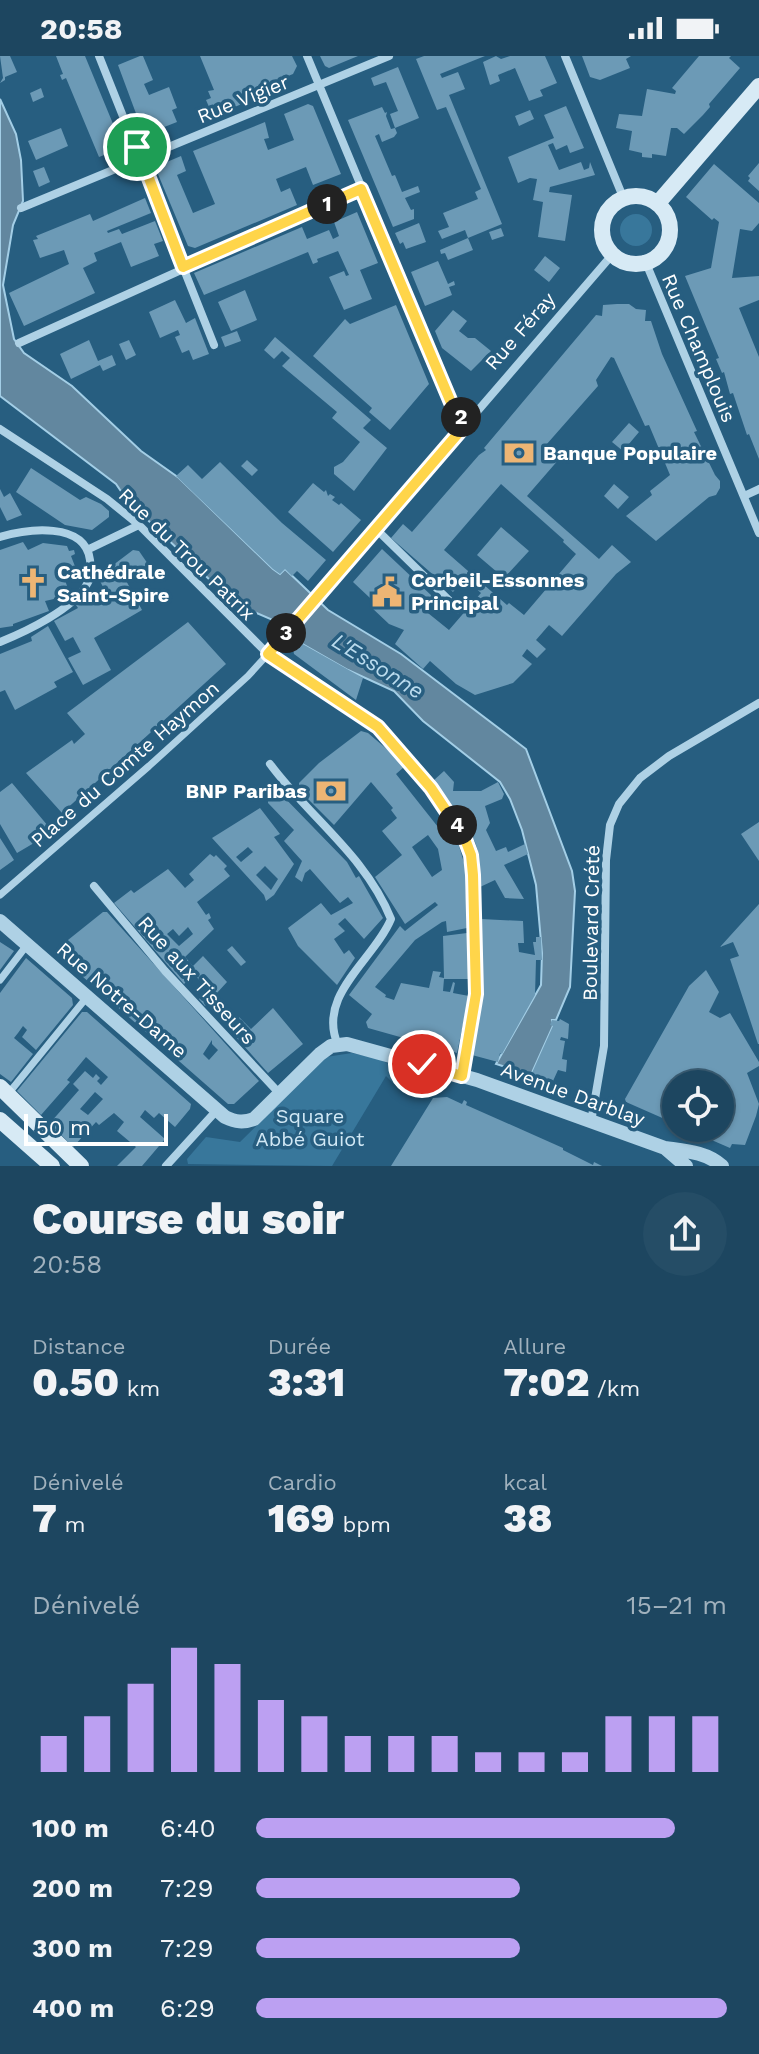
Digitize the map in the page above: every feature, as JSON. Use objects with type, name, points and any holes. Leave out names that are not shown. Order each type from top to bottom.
[{"type":"main road","points":[[658,203],[759,86]]},
{"type":"main road","points":[[641,196],[658,203],[669,220],[669,242],[656,258],[646,263],[628,264],[612,255],[606,247],[601,228],[608,210],[623,197],[641,196]]},
{"type":"main road","points":[[4,1090],[81,1166]]},
{"type":"main road","points":[[0,1120],[52,1166]]},
{"type":"street","points":[[99,56],[214,345]]},
{"type":"street","points":[[307,56],[455,412],[468,422]]},
{"type":"street","name":"Rue Vigier","points":[[21,208],[389,56]]},
{"type":"street","points":[[565,56],[623,197]]},
{"type":"street","points":[[19,343],[361,189]]},
{"type":"street","name":"Rue Féray","points":[[268,654],[612,255]]},
{"type":"street","name":"Rue Champlouis","points":[[646,263],[759,533]]},
{"type":"street","name":"Rue du Trou Patrix","points":[[0,429],[107,499],[139,525],[268,654],[378,727],[431,788],[465,839],[471,855],[476,994],[462,1076]]},
{"type":"street","points":[[744,496],[759,489]]},
{"type":"street","points":[[89,549],[139,525]]},
{"type":"street","points":[[375,528],[458,609]]},
{"type":"street","points":[[0,537],[23,531],[54,531],[80,540],[89,549],[91,568],[87,584],[52,616],[0,642]]},
{"type":"street","name":"Place du Comte Haymon","points":[[0,895],[149,766],[268,654]]},
{"type":"street","name":"Boulevard Crété","points":[[591,1122],[604,1046],[606,860],[610,825],[619,804],[640,778],[669,756],[759,703]]},
{"type":"street","points":[[166,1166],[218,1109],[225,1117],[245,1122],[254,1119],[320,1054],[338,1045],[332,1026],[338,998],[390,922],[390,915],[354,855],[294,796],[270,764]]},
{"type":"street","name":"Rue aux Tisseurs","points":[[94,886],[165,971],[279,1093]]},
{"type":"street","name":"Rue Notre-Dame","points":[[0,921],[218,1109]]},
{"type":"street","points":[[0,980],[27,945]]},
{"type":"street","points":[[4,1090],[87,997]]},
{"type":"street","name":"Avenue Darblay","points":[[338,1045],[355,1045],[462,1076],[665,1148],[696,1152],[722,1166]]},
{"type":"street","name":"Avenue Darblay","points":[[665,1148],[686,1166]]},
{"type":"green space","points":[[636,214],[648,218],[652,230],[648,242],[636,246],[624,242],[620,230],[624,218]]},
{"type":"green space","name":"Square Abbé Guiot","points":[[352,1053],[379,1059],[401,1070],[394,1084],[386,1076],[332,1166],[188,1164],[187,1159],[206,1137],[240,1142],[326,1057]]},
{"type":"water","name":"L'Essonne","points":[[0,99],[16,134],[21,160],[23,201],[13,225],[3,285],[14,339],[24,353],[72,386],[141,451],[179,478],[273,569],[280,574],[285,569],[328,610],[401,654],[526,749],[572,871],[575,891],[570,987],[556,1020],[552,1020],[553,1026],[531,1075],[496,1064],[541,985],[542,953],[536,885],[522,830],[500,782],[423,721],[394,691],[348,670],[299,642],[273,620],[252,611],[243,612],[127,500],[116,484],[0,396]]},
{"type":"building","points":[[0,56],[10,56],[17,72],[0,83],[3,78]]},
{"type":"building","points":[[56,56],[85,56],[123,148],[99,157],[66,78],[62,80],[60,75],[63,74]]},
{"type":"building","points":[[143,56],[153,80],[144,84],[149,95],[169,87],[177,108],[172,110],[177,122],[144,135],[118,65]]},
{"type":"building","points":[[200,56],[292,56],[297,66],[293,74],[246,93],[249,101],[213,116],[206,100],[211,98],[208,91],[214,90]]},
{"type":"building","points":[[320,56],[358,56],[329,68]]},
{"type":"building","points":[[424,56],[485,56],[440,74],[442,78],[458,72],[465,89],[449,95],[502,224],[468,238],[465,230],[442,239],[438,231],[449,227],[443,213],[478,199],[475,192],[481,189],[446,107],[437,110],[416,59]]},
{"type":"building","points":[[496,56],[501,59],[545,56],[557,83],[540,90],[543,96],[529,101],[515,68],[498,75],[500,81],[490,85],[483,62]]},
{"type":"building","points":[[582,56],[631,56],[626,59],[630,68],[600,80],[590,77]]},
{"type":"building","points":[[699,56],[731,56],[729,58],[740,68],[684,134],[677,128],[671,128],[666,156],[652,154],[652,158],[642,157],[642,153],[629,150],[632,131],[616,128],[619,114],[642,116],[647,89],[675,94],[672,88]]},
{"type":"building","points":[[398,67],[419,118],[395,128],[390,114],[398,111],[386,82],[374,86],[371,78]]},
{"type":"building","points":[[41,88],[44,97],[33,102],[30,93]]},
{"type":"building","points":[[308,104],[313,106],[341,174],[313,185],[306,167],[276,179],[281,192],[290,188],[297,205],[195,248],[188,246],[155,167],[181,156],[186,171],[177,175],[193,213],[215,204],[193,151],[265,122],[269,138],[264,139],[268,150],[294,140],[284,114]]},
{"type":"building","points":[[566,106],[584,148],[570,153],[567,145],[556,150],[553,143],[548,145],[559,170],[581,162],[584,170],[589,168],[590,162],[595,175],[550,187],[549,192],[572,195],[565,241],[538,237],[543,202],[533,200],[537,179],[530,178],[518,183],[508,157],[554,138],[544,115]]},
{"type":"building","points":[[382,107],[387,112],[391,129],[395,128],[397,133],[394,137],[382,142],[379,134],[375,136],[402,192],[418,186],[420,192],[405,198],[411,210],[414,209],[414,219],[393,227],[348,120]]},
{"type":"building","points":[[530,110],[534,119],[519,126],[515,116]]},
{"type":"building","points":[[61,128],[68,146],[36,160],[28,141]]},
{"type":"building","points":[[759,163],[759,191],[748,181],[748,176]]},
{"type":"building","points":[[714,164],[759,203],[759,223],[752,231],[740,229],[732,278],[759,276],[759,300],[739,308],[759,357],[759,459],[733,393],[730,394],[724,372],[716,359],[719,358],[685,276],[711,268],[719,222],[714,218],[712,220],[686,197]]},
{"type":"building","points":[[44,167],[50,182],[39,187],[33,171]]},
{"type":"building","points":[[145,198],[151,213],[107,231],[119,229],[122,234],[155,221],[163,241],[154,244],[159,256],[131,267],[121,242],[94,253],[97,261],[83,268],[95,293],[24,326],[9,293],[69,264],[64,250],[40,258],[33,240],[38,239],[36,236],[90,214],[93,221]]},
{"type":"building","points":[[357,212],[378,263],[360,270],[372,299],[344,310],[329,277],[344,271],[346,276],[349,275],[338,251],[317,259],[318,262],[313,264],[308,252],[204,295],[194,273],[302,227],[307,239],[329,230],[333,239],[339,236],[334,222]]},
{"type":"building","points":[[419,223],[426,242],[406,249],[395,233]]},
{"type":"building","points":[[501,228],[504,236],[492,240],[489,232]]},
{"type":"building","points":[[468,238],[473,250],[448,260],[445,253],[441,254],[440,250]]},
{"type":"building","points":[[545,256],[560,268],[549,282],[534,270]]},
{"type":"building","points":[[438,261],[448,284],[454,281],[455,285],[449,287],[452,295],[425,306],[411,272]]},
{"type":"building","points":[[245,290],[257,320],[231,331],[218,302]]},
{"type":"building","points":[[175,300],[186,323],[195,318],[209,354],[193,360],[189,350],[182,353],[175,337],[180,335],[178,330],[160,338],[149,312]]},
{"type":"building","points":[[629,304],[646,310],[645,321],[651,321],[662,354],[697,431],[694,432],[720,481],[720,488],[716,495],[709,497],[656,541],[626,516],[670,475],[649,425],[645,426],[611,357],[596,380],[598,386],[546,445],[560,458],[527,496],[599,559],[612,545],[631,562],[616,574],[562,636],[549,625],[536,640],[546,649],[537,658],[527,649],[522,656],[532,664],[513,683],[475,695],[456,684],[430,661],[423,669],[395,644],[404,630],[389,624],[371,607],[370,598],[353,582],[382,549],[433,597],[423,609],[449,630],[481,593],[464,578],[453,592],[391,538],[403,524],[412,532],[486,450],[484,448],[596,315],[602,316],[603,305]],"holes":[[[501,484],[576,554],[524,615],[509,603],[507,605],[444,550]]]},
{"type":"building","points":[[396,305],[429,384],[390,430],[369,412],[372,408],[313,356],[345,319],[350,324]]},
{"type":"building","points":[[453,310],[467,321],[459,331],[468,338],[475,338],[491,351],[471,371],[442,348],[435,331]]},
{"type":"building","points":[[237,331],[241,341],[225,347],[221,337]]},
{"type":"building","points":[[275,337],[371,420],[363,428],[387,448],[354,491],[334,474],[334,467],[343,462],[360,442],[332,418],[337,412],[282,366],[290,358],[282,351],[274,359],[264,350]]},
{"type":"building","points":[[89,340],[98,361],[112,355],[116,365],[103,371],[100,365],[71,379],[60,354]]},
{"type":"building","points":[[129,340],[136,355],[126,360],[119,344]]},
{"type":"building","points":[[629,423],[639,432],[623,451],[612,442]]},
{"type":"building","points":[[247,460],[258,470],[252,476],[241,466]]},
{"type":"building","points":[[220,462],[282,523],[326,560],[308,581],[297,571],[292,576],[285,569],[280,574],[273,569],[176,476],[188,465],[202,479]]},
{"type":"building","points":[[31,468],[80,500],[86,497],[101,504],[109,511],[109,517],[92,530],[65,525],[16,492]]},
{"type":"building","points":[[313,483],[361,520],[333,552],[288,512]]},
{"type":"building","points":[[614,484],[629,497],[618,509],[604,496]]},
{"type":"building","points":[[0,489],[4,497],[10,493],[22,515],[7,521],[0,507]]},
{"type":"building","points":[[501,527],[529,551],[504,578],[477,555]]},
{"type":"building","name":"Cathédrale Saint-Spire","points":[[23,542],[28,550],[43,543],[67,546],[69,551],[74,550],[75,554],[71,556],[76,569],[80,568],[82,573],[78,575],[79,579],[65,580],[67,586],[60,588],[63,597],[45,601],[49,611],[0,628],[0,550]]},
{"type":"building","points":[[133,550],[139,551],[150,567],[140,573],[137,568],[123,575],[142,610],[94,638],[111,670],[83,685],[68,658],[81,652],[73,637],[65,641],[54,621],[78,608],[76,605],[103,587],[100,575]]},
{"type":"building","points":[[188,622],[226,664],[62,813],[26,773],[85,734],[67,713]]},
{"type":"building","points":[[48,626],[73,672],[54,682],[57,687],[15,710],[5,690],[0,692],[0,654],[32,641],[31,637]]},
{"type":"building","points":[[299,642],[363,678],[356,700],[294,654],[293,649]]},
{"type":"building","points":[[361,731],[368,733],[404,767],[396,774],[438,827],[447,820],[465,866],[467,928],[447,932],[446,921],[442,922],[415,940],[375,987],[385,997],[394,1000],[401,983],[429,988],[433,971],[441,972],[439,977],[444,978],[443,936],[467,933],[469,979],[444,979],[443,991],[450,992],[453,982],[453,993],[469,996],[457,1053],[368,1028],[366,1022],[372,1014],[349,995],[400,926],[405,931],[438,905],[435,902],[405,924],[375,877],[402,855],[382,831],[397,818],[391,810],[393,808],[371,782],[334,825],[299,790],[299,783],[319,763]],"holes":[[[428,835],[438,849],[442,870],[432,877],[412,847]]]},
{"type":"building","points":[[444,771],[454,782],[453,791],[481,791],[498,782],[504,794],[502,799],[485,806],[490,823],[486,830],[496,851],[506,847],[508,852],[525,844],[528,854],[504,865],[524,899],[505,898],[495,880],[480,887],[479,854],[475,842],[465,823],[433,781]]},
{"type":"building","points":[[12,783],[48,826],[33,840],[34,843],[17,853],[0,824],[0,792]]},
{"type":"building","points":[[274,792],[280,793],[347,862],[356,878],[359,876],[383,918],[364,939],[345,918],[338,924],[345,931],[334,939],[344,954],[349,950],[355,958],[337,985],[298,946],[288,928],[321,903],[331,915],[353,903],[348,897],[340,903],[310,869],[302,882],[295,877],[302,861],[284,841],[294,830],[268,803],[268,797]]},
{"type":"building","points":[[260,808],[280,834],[274,837],[294,864],[274,895],[266,901],[212,838]],"holes":[[[248,847],[253,852],[241,862],[236,857]],[[265,866],[278,879],[271,890],[256,875]]]},
{"type":"building","points":[[759,822],[759,861],[741,834]]},
{"type":"building","points":[[0,838],[14,860],[0,870]]},
{"type":"building","points":[[210,854],[216,855],[227,866],[224,869],[230,876],[197,902],[206,915],[209,913],[211,918],[208,920],[214,929],[185,957],[193,966],[203,956],[227,982],[205,1006],[199,999],[208,990],[194,974],[184,984],[114,903],[168,869],[185,888],[194,880],[189,874]],"holes":[[[188,927],[193,934],[179,946],[167,934],[173,929],[179,936]]]},
{"type":"building","points":[[759,904],[758,1044],[730,959],[739,956],[733,942],[720,947]]},
{"type":"building","points":[[107,912],[259,1081],[234,1104],[228,1104],[58,955],[58,948]],"holes":[[[212,1040],[218,1050],[209,1060],[203,1054]]]},
{"type":"building","points":[[481,919],[523,921],[524,943],[518,943],[519,952],[535,955],[533,942],[536,942],[536,937],[541,937],[542,960],[536,960],[535,995],[500,1053],[498,1062],[472,1055],[483,988]]},
{"type":"building","points":[[0,942],[14,951],[0,970]]},
{"type":"building","points":[[232,946],[246,962],[241,966],[227,950]]},
{"type":"building","points":[[26,958],[72,998],[73,1005],[36,1050],[22,1037],[27,1030],[23,1026],[14,1038],[33,1054],[11,1082],[0,1074],[0,993]]},
{"type":"building","points":[[706,970],[719,992],[709,1012],[720,1018],[730,1013],[759,1062],[759,1066],[747,1073],[759,1104],[745,1145],[732,1144],[730,1148],[716,1142],[734,1142],[734,1070],[662,1070],[662,1118],[626,1102],[689,986]]},
{"type":"building","points":[[273,1008],[303,1044],[268,1073],[227,1027],[239,1017],[251,1029]]},
{"type":"building","points":[[82,1012],[87,1012],[191,1104],[175,1127],[159,1113],[154,1118],[145,1110],[140,1117],[165,1139],[142,1166],[117,1166],[136,1147],[117,1131],[124,1122],[114,1113],[99,1125],[96,1122],[73,1147],[50,1123],[79,1090],[73,1084],[85,1071],[93,1078],[96,1074],[101,1085],[108,1077],[86,1057],[67,1080],[70,1082],[41,1115],[17,1091]],"holes":[[[95,1092],[103,1099],[88,1115],[80,1109]]]},
{"type":"building","points":[[560,1019],[569,1024],[568,1039],[561,1037],[560,1040],[565,1041],[562,1059],[567,1060],[566,1072],[558,1070],[553,1081],[531,1075],[553,1026],[550,1025],[552,1020]]},
{"type":"building","points":[[447,1097],[462,1104],[464,1100],[466,1105],[563,1148],[593,1165],[594,1162],[602,1166],[391,1166],[433,1098]]},
{"type":"place","name":"Banque Populaire","points":[[519,453]]},
{"type":"place","name":"Cathédrale Saint-Spire","points":[[33,583]]},
{"type":"place","name":"Corbeil-Essonnes Principal","points":[[387,592]]},
{"type":"place","name":"BNP Paribas","points":[[331,791]]},
{"type":"route","points":[[137,147],[183,267],[361,189],[455,412],[468,422],[268,654],[378,727],[431,788],[465,839],[473,875],[476,994],[466,1058],[462,1076],[422,1064]]}]
